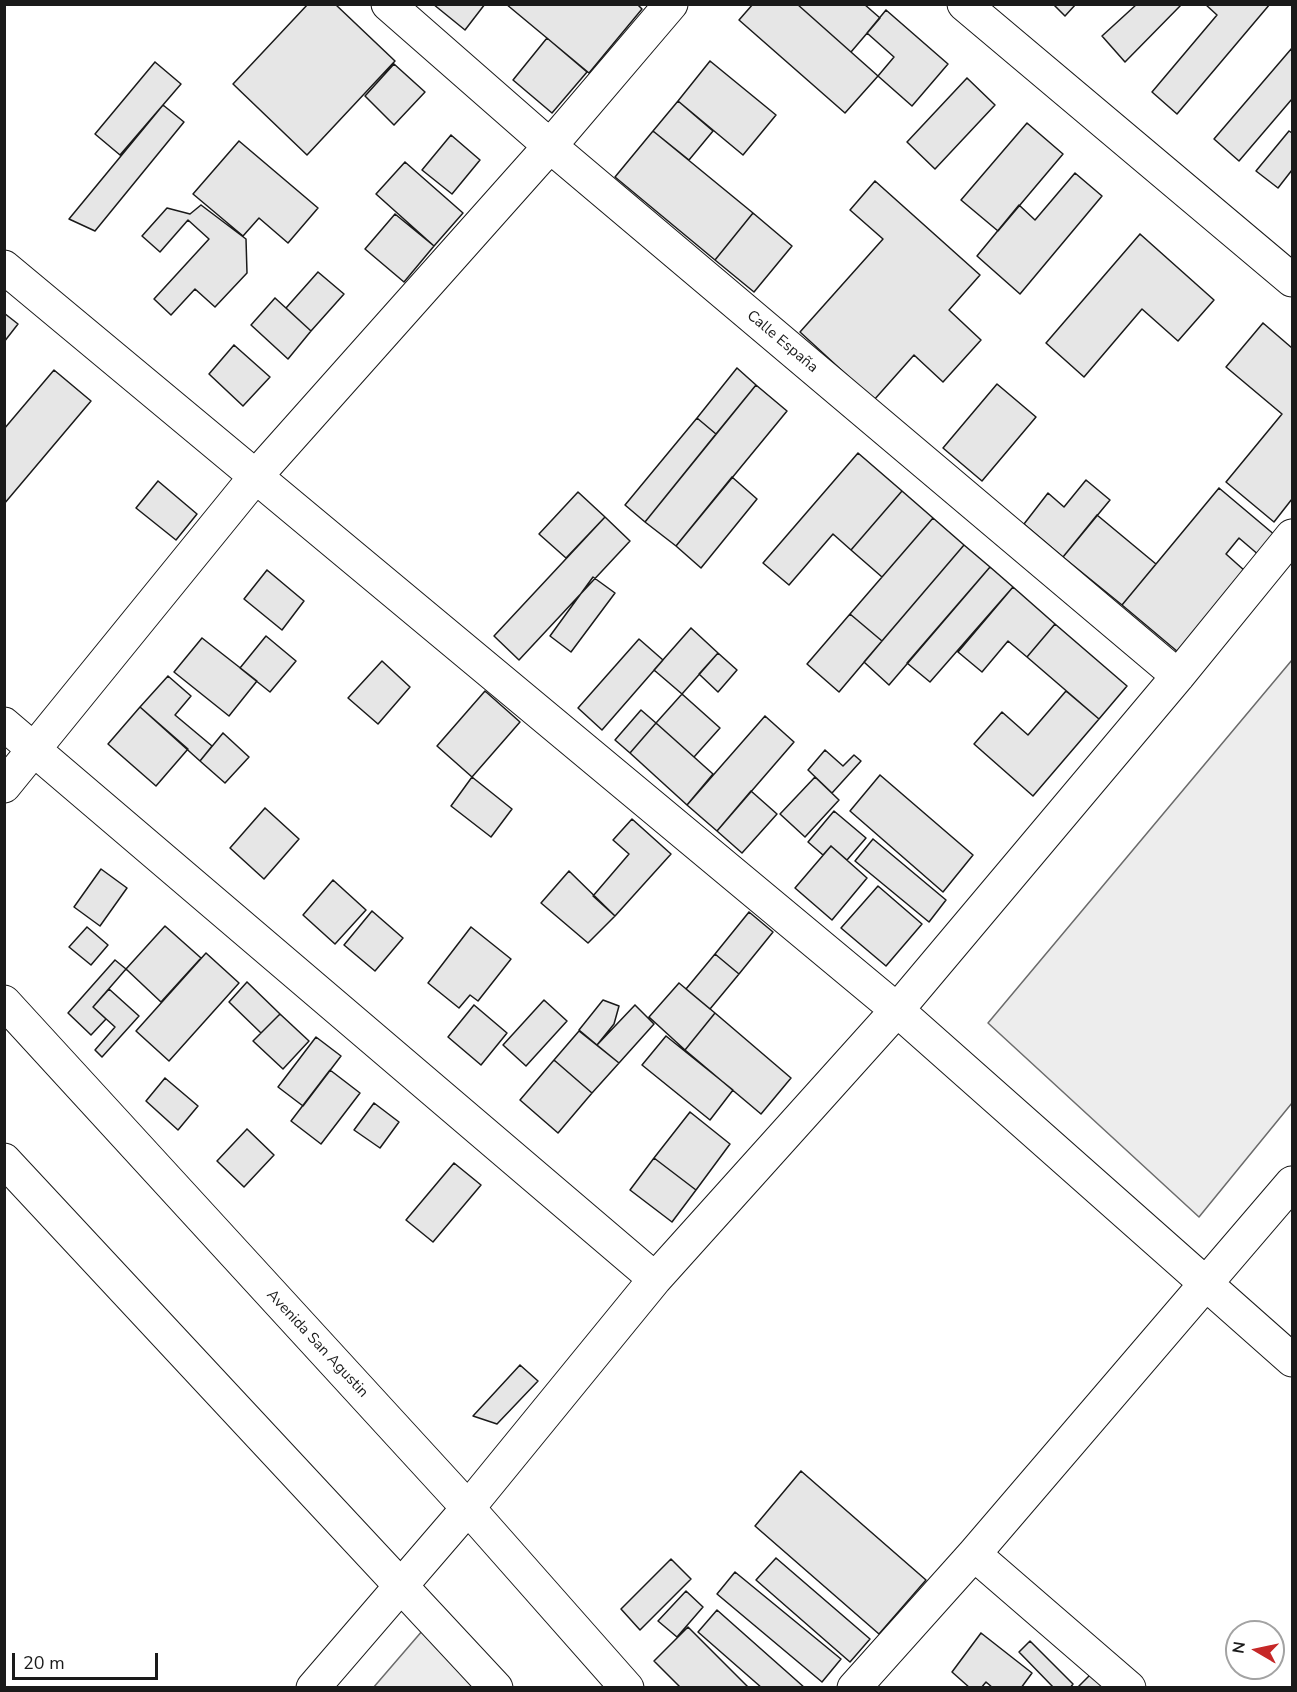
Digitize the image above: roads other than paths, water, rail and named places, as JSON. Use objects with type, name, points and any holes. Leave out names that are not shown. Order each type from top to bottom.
[{"type":"street","name":"Calle España","points":[[387,4],[550,146],[1178,676]]},
{"type":"street","points":[[4,786],[256,476],[550,146],[671,4]]},
{"type":"street","points":[[964,4],[1293,280]]},
{"type":"street","points":[[4,267],[897,1010],[1293,1360]]},
{"type":"street","points":[[313,1688],[468,1508],[655,1279],[897,1010],[1293,536]]},
{"type":"street","points":[[4,724],[655,1279]]},
{"type":"street","name":"Avenida San Agustin","points":[[4,1002],[468,1508],[627,1688]]},
{"type":"street","points":[[4,1160],[496,1688]]},
{"type":"street","points":[[854,1688],[974,1554],[1293,1183]]},
{"type":"street","points":[[974,1554],[1129,1688]]}]
